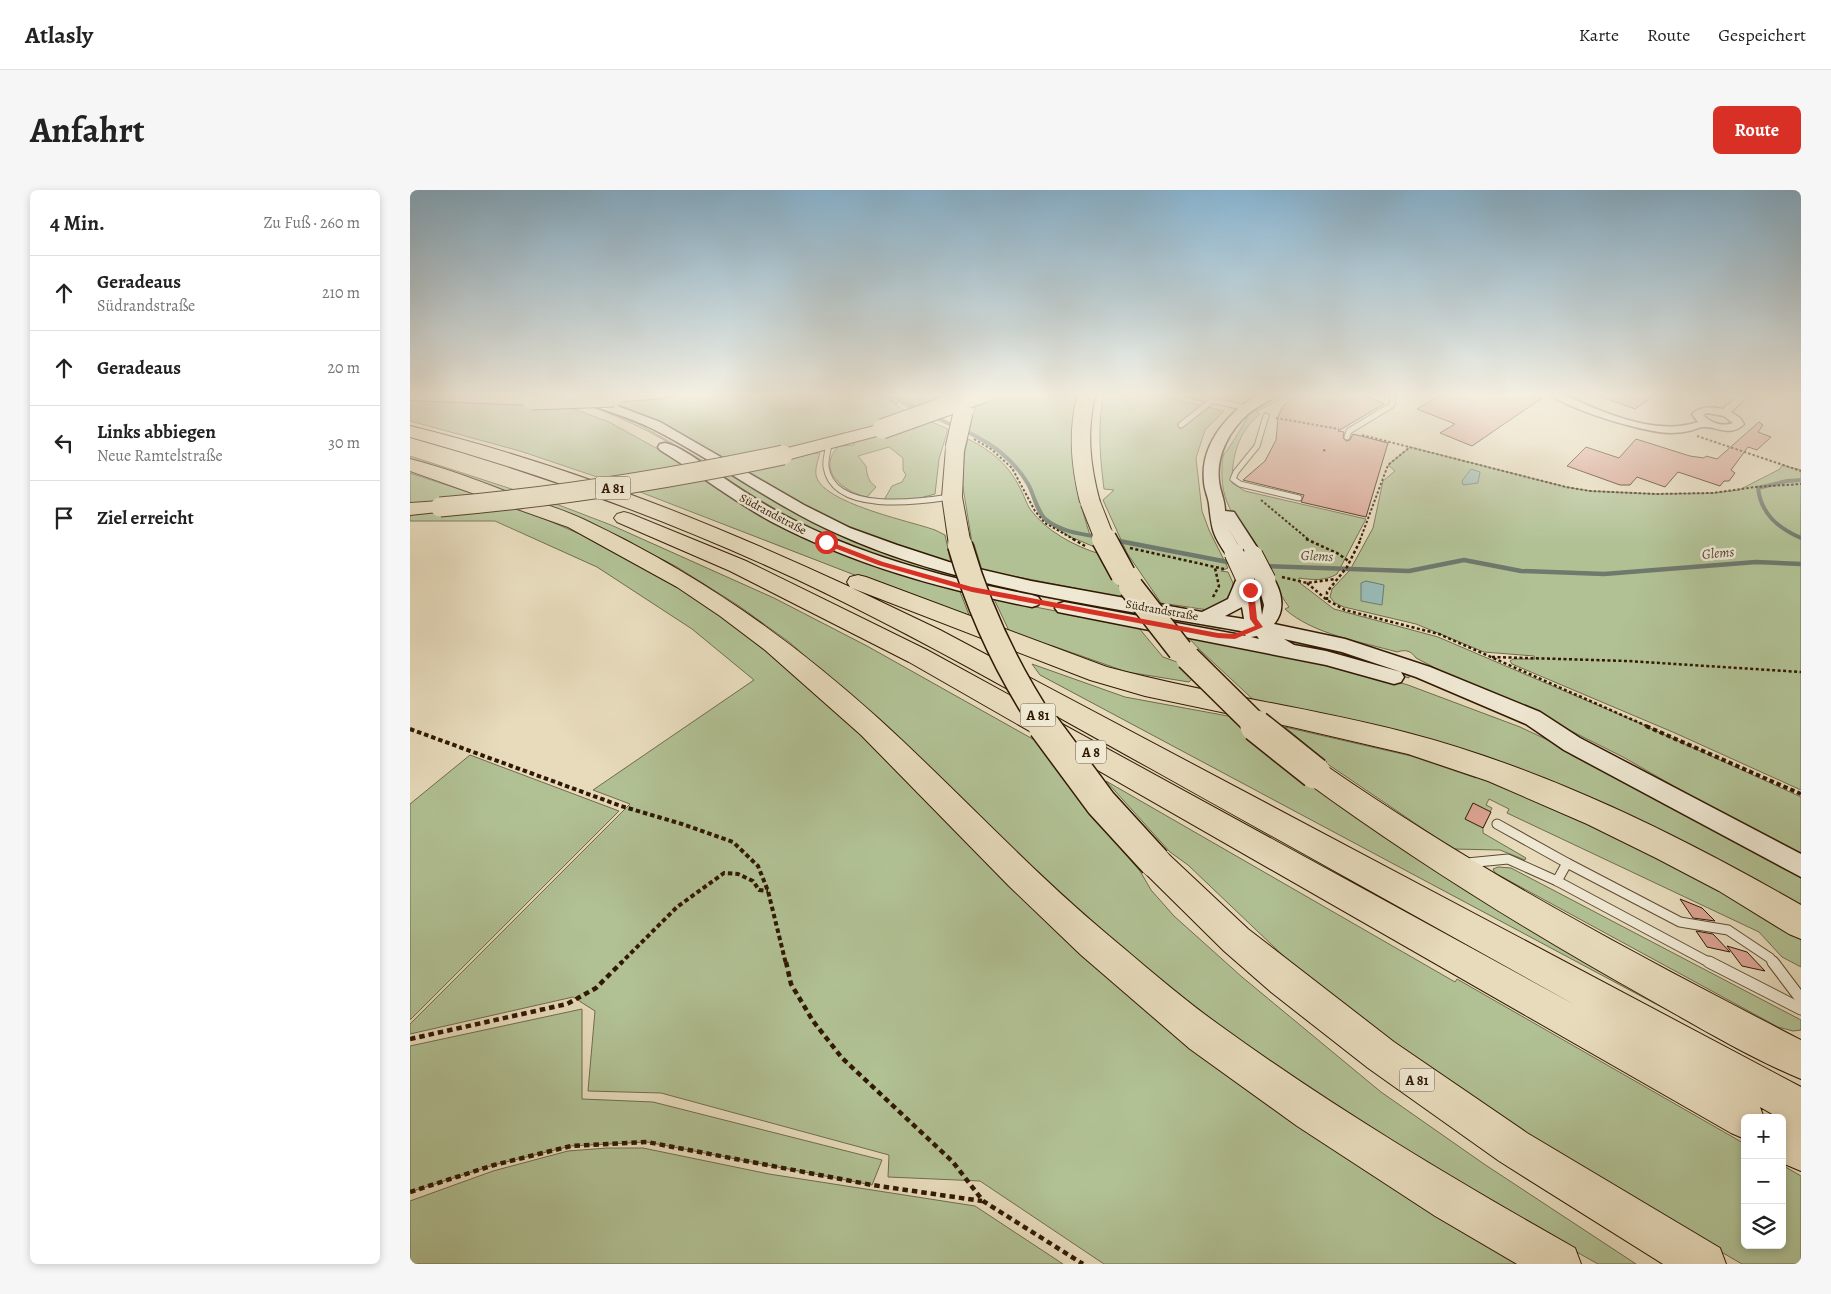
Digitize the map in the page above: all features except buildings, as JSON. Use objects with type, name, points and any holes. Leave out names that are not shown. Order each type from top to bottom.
[{"type":"highway","name":"A 8","points":[[454,443],[535,467],[628,500],[703,530],[781,562],[931,636],[1801,1108]]},
{"type":"highway","name":"A 81","points":[[410,509],[528,499],[614,488],[784,456],[832,443]]},
{"type":"highway","name":"A 81","points":[[963,443],[952,497],[960,545],[969,577],[985,618],[1023,691],[1054,741],[1102,803],[1155,862],[1236,940],[1284,980],[1382,1055],[1513,1146],[1704,1264]]},
{"type":"highway","points":[[1080,443],[1082,470],[1090,502],[1106,542],[1127,581],[1155,620],[1184,654],[1248,718],[1314,773],[1450,866],[1658,986],[1801,1060]]},
{"type":"highway","name":"A 8","points":[[410,446],[507,475],[618,516],[738,566],[820,606],[926,660],[1741,1117]]},
{"type":"highway","points":[[410,465],[575,523],[685,582],[728,610],[774,644],[829,690],[871,728],[1020,876],[1093,944],[1203,1036],[1311,1112],[1450,1201],[1559,1264]]},
{"type":"highway","points":[[703,530],[750,540],[1099,674],[1197,698],[1349,730],[1437,752],[1498,773],[1598,814],[1667,848],[1730,881],[1801,923]]},
{"type":"highway","points":[[1786,1142],[1801,1151]]},
{"type":"main road","name":"Südrandstraße","points":[[657,443],[734,493],[777,518],[826,542],[880,564],[972,590],[1218,636],[1336,661],[1394,677],[1572,744]]},
{"type":"main road","name":"Südrandstraße","points":[[686,443],[798,508],[844,531],[944,566],[1031,587],[1260,627],[1345,646]]},
{"type":"main road","points":[[1216,443],[1211,465],[1211,477],[1218,524],[1234,553],[1250,590],[1253,619],[1270,639],[1289,651]]},
{"type":"main road","points":[[1216,502],[1226,509],[1253,555],[1266,580],[1272,606],[1272,618],[1265,625],[1235,637],[1218,636]]},
{"type":"main road","points":[[1197,616],[1236,602],[1240,596],[1244,577]]},
{"type":"main road","points":[[1272,606],[1282,616],[1306,630],[1345,646],[1423,672],[1533,718],[1572,744],[1801,866]]},
{"type":"lane","points":[[1258,443],[1234,476],[1235,481],[1240,484],[1298,498]]},
{"type":"lane","points":[[829,444],[826,461],[827,474],[837,488],[848,494],[861,499],[888,503],[915,503],[952,497]]},
{"type":"lane","points":[[1498,824],[1567,863],[1680,922],[1728,930],[1770,958],[1801,999]]},
{"type":"lane","points":[[1450,866],[1485,860],[1508,860],[1557,881],[1663,939],[1801,1009]]},
{"type":"lane","points":[[1557,881],[1567,863]]},
{"type":"path","points":[[964,443],[991,449],[1012,468],[1035,511],[1045,523],[1091,548]]},
{"type":"path","points":[[1720,443],[1801,471]]},
{"type":"path","points":[[1327,600],[1327,592],[1347,567],[1363,535],[1388,465],[1410,448],[1566,487],[1590,491],[1656,494],[1703,493],[1801,484]]},
{"type":"path","points":[[1323,450],[1327,451]]},
{"type":"path","points":[[1240,484],[1250,490],[1306,539],[1337,553],[1350,562]]},
{"type":"path","points":[[1139,549],[1226,570]]},
{"type":"path","points":[[1197,616],[1218,592],[1220,585],[1214,568]]},
{"type":"path","points":[[1336,579],[1307,583],[1327,600],[1345,610],[1439,634],[1801,794]]},
{"type":"path","points":[[1489,656],[1628,661],[1801,672]]},
{"type":"path","points":[[410,729],[621,806],[682,824],[733,842],[758,866],[768,891],[791,984],[813,1021],[842,1058],[953,1162],[982,1201],[1083,1264]]},
{"type":"path","points":[[410,1039],[567,1004],[596,988],[677,907],[724,873],[738,874],[753,881],[759,890],[768,891]]},
{"type":"path","points":[[410,1192],[494,1165],[571,1146],[648,1142],[872,1185],[982,1201]]},
{"type":"green space","points":[[491,443],[647,443],[694,469],[612,482]]},
{"type":"green space","points":[[669,443],[672,443],[712,466],[704,467]]},
{"type":"green space","points":[[696,443],[809,443],[728,462]]},
{"type":"green space","points":[[854,443],[944,443],[939,459],[935,494],[913,500],[884,500],[892,486],[902,482],[906,475],[903,470],[903,458],[889,447],[858,456],[866,466],[867,475],[876,487],[867,497],[849,490],[835,478],[831,471],[830,463],[832,455],[839,446],[854,445]]},
{"type":"green space","points":[[967,443],[976,443],[992,453],[1005,465],[1015,479],[1030,509],[1044,524],[1061,537],[1080,547],[1100,554],[1126,598],[982,570],[974,544],[972,543],[962,481]]},
{"type":"green space","points":[[990,443],[1073,443],[1076,482],[1090,535],[1071,531],[1046,520],[1025,479],[1009,458]]},
{"type":"green space","points":[[1100,443],[1201,443],[1196,458],[1202,511],[1209,530],[1228,568],[1221,571],[1228,572],[1233,583],[1233,590],[1224,602],[1208,610],[1161,603],[1127,553],[1103,500],[1114,490],[1104,489]]},
{"type":"green space","points":[[1232,443],[1239,443],[1233,463],[1232,483],[1245,491],[1366,519],[1337,574],[1324,579],[1299,578],[1300,583],[1334,609],[1438,637],[1639,723],[1801,797],[1801,859],[1623,757],[1557,724],[1464,683],[1416,658],[1410,652],[1397,652],[1338,636],[1296,618],[1285,609],[1289,607],[1267,565],[1229,507],[1222,484],[1222,460]]},
{"type":"green space","points":[[1410,447],[1566,487],[1590,491],[1656,494],[1713,493],[1739,490],[1780,469],[1782,465],[1801,470],[1801,790],[1675,733],[1512,664],[1510,661],[1513,659],[1535,659],[1534,656],[1484,652],[1416,624],[1344,607],[1335,603],[1330,597],[1332,589],[1350,570],[1373,528],[1383,481],[1395,471],[1388,465]]},
{"type":"green space","points":[[813,453],[820,453],[816,475],[822,485],[833,494],[868,510],[935,530],[945,535],[951,563],[864,533],[823,515],[743,470]]},
{"type":"green space","points":[[410,456],[527,494],[517,495],[410,460]]},
{"type":"green space","points":[[410,473],[486,498],[410,504]]},
{"type":"green space","points":[[728,473],[811,521],[858,542],[954,575],[957,584],[888,563],[779,516],[714,476]]},
{"type":"green space","points":[[706,478],[758,510],[959,589],[971,620],[635,490]]},
{"type":"green space","points":[[551,502],[611,525],[774,598],[867,646],[1038,742],[1089,812],[1140,871],[1151,890],[1174,916],[1242,977],[1381,1092],[1484,1164],[1636,1264],[1598,1264],[1495,1206],[1282,1075],[1094,930],[840,686],[789,642],[739,606],[677,567],[590,522],[540,503]]},
{"type":"green space","points":[[511,507],[533,514],[596,541],[696,598],[785,664],[840,712],[996,867],[1533,1264],[1104,1264],[980,1181],[888,1177],[889,1155],[661,1093],[588,1091],[595,1011],[573,997],[410,1034],[410,1024],[630,804],[593,790],[754,680],[692,629],[597,567],[495,521],[410,521],[410,514]]},
{"type":"green space","points":[[1045,521],[1071,532],[1091,536],[1097,548],[1071,537]]},
{"type":"green space","points":[[986,583],[1135,612],[1137,614],[987,587]]},
{"type":"green space","points":[[994,599],[1138,627],[1163,657],[1177,662],[1192,679],[1189,682],[1127,672],[1053,646],[1011,635]]},
{"type":"green space","points":[[1186,635],[1361,671],[1408,685],[1520,727],[1552,742],[1573,756],[1608,774],[1635,784],[1801,875],[1801,917],[1625,821],[1259,705]]},
{"type":"green space","points":[[1295,640],[1337,650],[1410,673],[1409,678],[1294,645]]},
{"type":"green space","points":[[1032,664],[1125,697],[1228,716],[1248,734],[1710,1033],[1040,675]]},
{"type":"green space","points":[[1285,727],[1411,756],[1476,778],[1478,776],[1618,835],[1801,936],[1801,967],[1782,957],[1759,932],[1507,813],[1509,809],[1489,799],[1486,805],[1492,808],[1483,828],[1483,833],[1526,858],[1525,860],[1500,850],[1453,849],[1326,763]]},
{"type":"green space","points":[[470,755],[619,811],[410,1020],[410,804]]},
{"type":"green space","points":[[1106,781],[1455,982],[1457,979],[1741,1142],[1741,1249],[1786,1249],[1786,1167],[1801,1176],[1801,1264],[1742,1264],[1637,1203],[1538,1142],[1366,1025],[1295,967],[1188,865],[1170,852]]},
{"type":"green space","points":[[1498,867],[1511,868],[1801,1020],[1801,1030],[1793,1031],[1778,1027],[1495,873],[1493,869]]},
{"type":"green space","points":[[582,1009],[582,1099],[653,1102],[882,1160],[872,1185],[647,1142],[571,1146],[494,1165],[410,1192],[410,1046]]},
{"type":"green space","points":[[643,1148],[769,1174],[975,1206],[1063,1264],[410,1264],[410,1201],[493,1171],[568,1151]]},
{"type":"water","points":[[1471,469],[1480,472],[1478,483],[1463,485],[1462,481]]},
{"type":"water","points":[[1366,581],[1384,585],[1382,605],[1361,601],[1361,583]]},
{"type":"waterway","name":"Glems","points":[[988,443],[1008,459],[1022,475],[1044,518],[1066,530],[1099,537]]},
{"type":"waterway","points":[[1801,480],[1787,481],[1758,488],[1763,505],[1772,519],[1785,530],[1801,538]]},
{"type":"waterway","name":"Glems","points":[[1114,540],[1233,563]]},
{"type":"waterway","name":"Glems","points":[[1264,566],[1409,571],[1464,560],[1521,571],[1604,574],[1756,562],[1801,564]]},
{"type":"route","points":[[826,542],[880,564],[972,590],[1218,636],[1235,637],[1260,627],[1253,619],[1250,590]]}]
